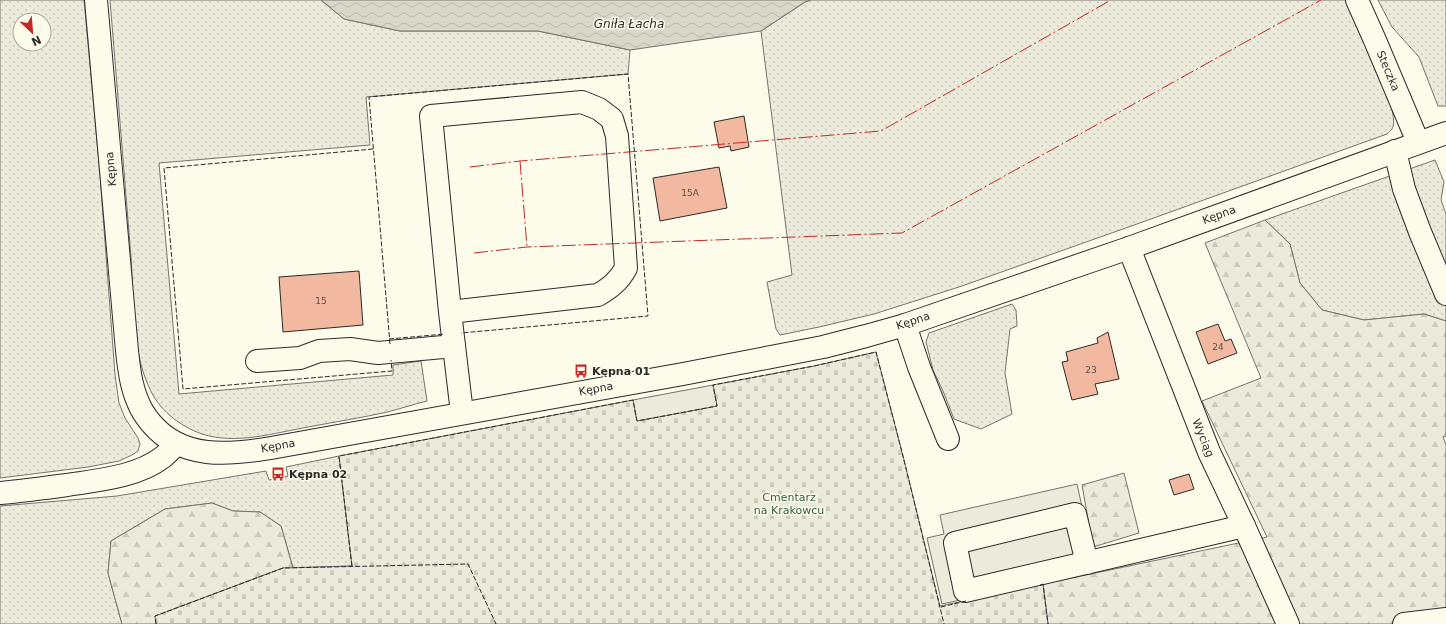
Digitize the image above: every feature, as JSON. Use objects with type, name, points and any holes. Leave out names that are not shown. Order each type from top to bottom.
[{"type":"street","name":"Kępna","points":[[96,0],[122,305],[130,372],[138,404],[145,416],[155,427],[176,444],[206,452],[240,452],[272,448],[824,347],[905,324],[1129,248],[1446,133]]},
{"type":"street","name":"Steczka","points":[[1357,0],[1418,142]]},
{"type":"street","points":[[450,312],[598,295],[620,279],[626,268],[617,136],[612,119],[599,109],[582,102],[432,116],[450,312],[462,413]]},
{"type":"street","points":[[1395,151],[1404,189],[1446,294]]},
{"type":"street","name":"Wyciąg","points":[[1129,248],[1209,452],[1288,624]]},
{"type":"street","points":[[905,324],[919,367],[948,439]]},
{"type":"street","points":[[257,361],[300,358],[319,351],[350,349],[378,353],[454,346]]},
{"type":"street","points":[[0,493],[22,492],[88,482],[127,474],[146,467],[163,457],[176,444]]},
{"type":"street","points":[[1087,563],[1075,514],[955,543],[965,591],[1087,563],[1244,526]]},
{"type":"street","points":[[1404,624],[1446,619]]},
{"type":"green space","points":[[0,0],[84,0],[100,175],[115,375],[119,403],[125,418],[138,438],[140,444],[138,451],[119,461],[88,467],[0,478]]},
{"type":"green space","points":[[110,0],[321,0],[344,19],[400,31],[538,31],[630,50],[628,74],[366,97],[370,145],[159,163],[179,394],[393,375],[393,365],[421,361],[427,401],[392,411],[268,435],[242,438],[215,437],[193,431],[170,416],[153,395],[143,372],[139,356],[134,323],[131,257]]},
{"type":"green space","points":[[811,0],[1347,0],[1384,85],[1393,117],[1393,127],[1387,134],[962,286],[874,314],[780,335],[776,329],[767,282],[792,275],[761,31],[805,2]]},
{"type":"green space","points":[[1378,0],[1446,0],[1446,106],[1438,106],[1419,57],[1392,27]]},
{"type":"green space","points":[[1435,160],[1444,182],[1441,200],[1446,214],[1446,321],[1424,314],[1364,320],[1322,310],[1300,283],[1290,244],[1265,220]]},
{"type":"green space","points":[[1265,220],[1290,244],[1300,283],[1322,310],[1364,320],[1424,314],[1446,321],[1446,436],[1443,437],[1446,445],[1446,624],[1048,624],[1043,584],[1267,537],[1202,401],[1261,378],[1205,243]]},
{"type":"green space","points":[[1012,304],[1016,310],[1017,326],[1010,329],[1005,373],[1012,414],[981,429],[954,419],[933,370],[926,342],[929,333]]},
{"type":"green space","name":"Cmentarz na Krakowcu","points":[[876,352],[940,606],[1043,584],[1048,624],[156,624],[155,616],[283,568],[352,566],[339,456],[633,400],[637,421],[717,406],[713,385],[814,366]]},
{"type":"green space","points":[[339,456],[352,566],[293,568],[281,526],[260,512],[233,511],[212,503],[165,509],[111,541],[108,573],[122,624],[0,624],[0,506],[117,496],[266,471],[269,480],[288,476],[286,467]]},
{"type":"green space","points":[[1124,473],[1139,533],[1093,547],[1082,485]]},
{"type":"green space","points":[[212,503],[233,511],[260,512],[281,526],[293,568],[283,568],[156,616],[156,624],[122,624],[108,573],[111,541],[165,509]]},
{"type":"shaded area","points":[[713,385],[717,406],[637,421],[633,400]]},
{"type":"shaded area","points":[[1077,484],[1096,570],[942,604],[927,538],[944,534],[940,515]]},
{"type":"water","name":"Gniła Łacha","points":[[321,0],[811,0],[805,2],[761,31],[630,50],[538,31],[400,31],[344,19]]},
{"type":"building","points":[[744,116],[749,147],[731,151],[730,146],[719,148],[714,122]]},
{"type":"building","points":[[719,167],[727,208],[660,221],[653,178]]},
{"type":"building","points":[[359,271],[363,325],[283,332],[279,277]]},
{"type":"building","points":[[1218,324],[1225,341],[1231,339],[1237,353],[1208,364],[1196,332]]},
{"type":"building","points":[[1108,332],[1119,379],[1095,384],[1098,394],[1072,400],[1062,362],[1068,361],[1066,352],[1098,343],[1097,338]]},
{"type":"building","points":[[1189,474],[1194,489],[1174,495],[1169,480]]},
{"type":"fence","points":[[390,344],[369,97],[628,74],[648,316],[461,333]]},
{"type":"fence","points":[[373,149],[164,168],[183,389],[392,371],[391,360]]},
{"type":"fence","points":[[389,339],[445,334]]},
{"type":"fence","points":[[352,566],[339,456],[633,400],[637,421],[717,406],[713,385],[814,366],[876,352],[944,624]]},
{"type":"fence","points":[[156,624],[155,616],[283,568],[468,564],[496,624]]},
{"type":"fence","points":[[1040,585],[1043,584],[1048,624]]},
{"type":"fence","points":[[941,607],[966,601]]},
{"type":"power","points":[[470,167],[520,161],[881,131],[1111,0]]},
{"type":"power","points":[[474,253],[527,247],[902,233],[1321,0]]},
{"type":"power","points":[[520,161],[527,247]]},
{"type":"place","name":"Kępna 01","points":[[581,371]]},
{"type":"place","name":"Kępna 02","points":[[278,474]]}]
